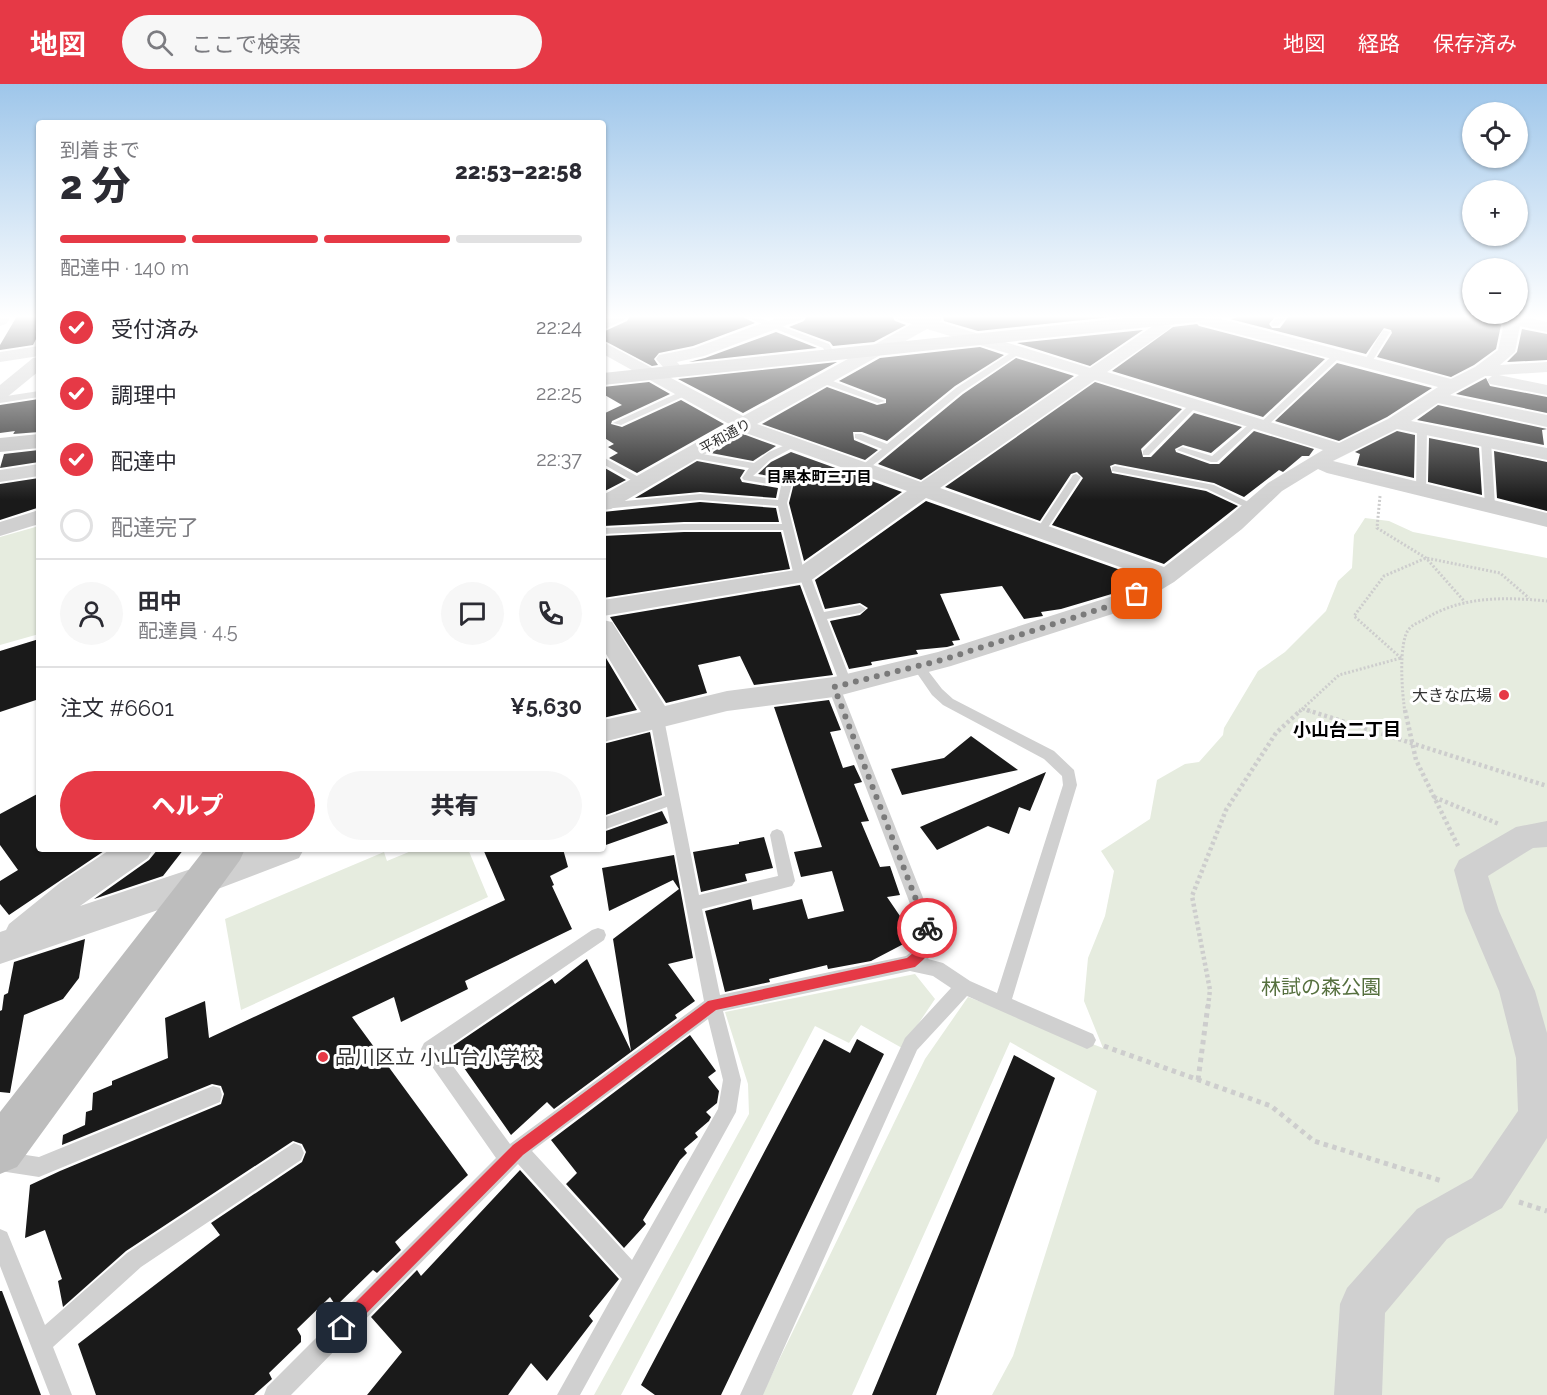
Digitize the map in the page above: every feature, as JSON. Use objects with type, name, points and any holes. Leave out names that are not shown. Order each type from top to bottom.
[{"type":"main road","points":[[0,445],[36,441]]},
{"type":"main road","points":[[0,1150],[225,852]]},
{"type":"street","points":[[0,394],[24,377]]},
{"type":"street","points":[[656,377],[743,426],[1153,570],[1166,577]]},
{"type":"street","name":"平和通り","points":[[606,503],[827,377]]},
{"type":"street","points":[[606,608],[802,576],[1089,377]]},
{"type":"street","points":[[1099,377],[1343,450]]},
{"type":"street","points":[[1403,377],[1446,394],[1510,413],[1547,421]]},
{"type":"street","points":[[606,730],[727,701],[840,685],[918,666],[1122,602],[1166,577],[1275,487],[1317,461],[1395,423],[1471,377]]},
{"type":"street","points":[[1492,377],[1547,390]]},
{"type":"street","points":[[1509,382],[1512,447]]},
{"type":"street","points":[[1446,394],[1450,434]]},
{"type":"street","points":[[1395,423],[1547,454]]},
{"type":"street","points":[[1317,461],[1334,469],[1547,520]]},
{"type":"street","points":[[0,476],[36,470]]},
{"type":"street","points":[[0,529],[36,517]]},
{"type":"street","points":[[606,633],[654,710],[657,719]]},
{"type":"street","points":[[1358,1395],[1364,1304],[1432,1224],[1487,1193],[1538,1116],[1535,1058],[1517,991],[1482,911],[1470,870],[1537,835]]},
{"type":"street","points":[[4,951],[73,892],[127,852]]},
{"type":"street","points":[[4,951],[280,852]]},
{"type":"lane","points":[[863,469],[959,390],[979,377]]},
{"type":"lane","points":[[1182,450],[1214,460],[1313,377]]},
{"type":"lane","points":[[822,380],[881,401]]},
{"type":"lane","points":[[618,423],[684,393]]},
{"type":"lane","points":[[0,400],[36,394]]},
{"type":"lane","points":[[1146,453],[1194,405]]},
{"type":"lane","points":[[1421,490],[1422,428]]},
{"type":"lane","points":[[858,436],[889,448]]},
{"type":"lane","points":[[1486,441],[1490,506]]},
{"type":"lane","points":[[793,445],[772,454],[755,465],[747,478],[787,484],[782,503],[799,572],[819,617],[840,685],[929,933],[926,951],[910,963]]},
{"type":"lane","points":[[691,455],[755,465]]},
{"type":"lane","points":[[606,462],[641,482]]},
{"type":"lane","points":[[1115,469],[1210,487],[1253,507]]},
{"type":"lane","points":[[1040,532],[1076,477]]},
{"type":"lane","points":[[606,505],[700,497],[782,503]]},
{"type":"lane","points":[[606,531],[684,526],[788,527]]},
{"type":"lane","points":[[819,617],[860,609]]},
{"type":"lane","points":[[918,666],[937,692],[948,702],[1049,755],[1069,774],[1068,793],[1002,1004]]},
{"type":"lane","points":[[568,1395],[727,1112],[732,1080],[713,1005],[657,719]]},
{"type":"lane","points":[[606,823],[674,799]]},
{"type":"lane","points":[[693,904],[787,881],[777,835]]},
{"type":"lane","points":[[598,935],[430,1049],[514,1155],[634,1277]]},
{"type":"lane","points":[[275,1395],[514,1155],[713,1005],[910,963],[937,969],[964,987],[1087,1040]]},
{"type":"lane","points":[[751,1395],[911,1044],[964,987]]},
{"type":"lane","points":[[0,1161],[39,1167],[213,1095]]},
{"type":"lane","points":[[41,1343],[134,1260],[294,1153]]},
{"type":"lane","points":[[0,1239],[61,1395]]},
{"type":"path","points":[[1382,481],[1377,528],[1426,558],[1465,603]]},
{"type":"path","points":[[1401,658],[1354,616],[1384,576],[1426,558],[1500,573],[1530,599]]},
{"type":"path","points":[[1470,870],[1416,760],[1412,745],[1403,705],[1401,658],[1408,630],[1431,613],[1453,604],[1530,599],[1547,601]]},
{"type":"path","points":[[1198,1080],[1210,990],[1192,896],[1226,810],[1276,733],[1339,675],[1401,658]]},
{"type":"path","points":[[1302,709],[1547,786]]},
{"type":"path","points":[[1434,797],[1537,835]]},
{"type":"path","points":[[1087,1040],[1271,1106],[1314,1141],[1404,1171],[1487,1193]]},
{"type":"green space","name":"林試の森公園","points":[[1365,518],[1389,521],[1413,532],[1547,558],[1547,1395],[992,1395],[1013,1356],[1097,1091],[1010,1042],[852,1395],[762,1395],[925,1059],[968,997],[1103,1048],[1084,1001],[1088,958],[1105,916],[1114,871],[1101,851],[1150,819],[1157,780],[1185,764],[1199,762],[1223,735],[1224,728],[1258,671],[1285,652],[1326,611],[1338,581],[1352,568],[1354,535]]},
{"type":"green space","points":[[36,527],[36,635],[0,645],[0,537]]},
{"type":"green space","points":[[384,852],[387,861],[409,852],[469,852],[488,897],[241,1010],[225,919]]},
{"type":"green space","points":[[915,974],[935,999],[902,1048],[861,1025],[849,1043],[815,1026],[621,1395],[594,1395],[749,1114],[748,1084],[725,1012]]},
{"type":"building","points":[[695,377],[809,377],[743,413],[678,379]]},
{"type":"building","points":[[846,377],[969,377],[887,441],[862,432],[853,432],[854,440],[878,450],[865,460],[762,424],[827,387],[877,405],[886,403],[886,399],[839,381]]},
{"type":"building","points":[[988,377],[1072,377],[921,480],[878,464],[963,394]]},
{"type":"building","points":[[1132,377],[1306,377],[1263,417]]},
{"type":"building","points":[[1322,377],[1391,377],[1432,388],[1387,417],[1339,441],[1275,421]]},
{"type":"building","points":[[1486,378],[1490,386],[1547,397],[1547,413],[1456,394]]},
{"type":"building","points":[[649,382],[670,394],[612,421],[611,424],[622,427],[681,400],[724,424],[637,473],[609,458],[618,453],[608,447],[614,444],[606,439],[606,413],[622,405],[606,396],[606,387]]},
{"type":"building","points":[[1095,382],[1182,409],[1141,449],[1143,457],[1151,457],[1194,413],[1242,427],[1211,453],[1183,445],[1175,449],[1176,452],[1210,464],[1219,464],[1254,431],[1314,449],[1309,456],[1302,456],[1283,472],[1279,470],[1244,497],[1214,483],[1115,464],[1110,466],[1112,473],[1206,491],[1238,506],[1164,564],[1052,525],[1083,478],[1077,472],[1071,474],[1040,521],[945,487]]},
{"type":"building","points":[[36,399],[36,432],[0,433],[0,405]]},
{"type":"building","points":[[1438,405],[1547,429],[1542,430],[1544,445],[1417,420]]},
{"type":"building","points":[[1397,431],[1415,435],[1414,478],[1357,465],[1360,454],[1355,452]]},
{"type":"building","points":[[743,434],[776,446],[753,461],[711,453]]},
{"type":"building","points":[[1429,438],[1479,448],[1482,495],[1428,482]]},
{"type":"building","points":[[36,450],[36,462],[0,468],[4,454]]},
{"type":"building","points":[[1494,451],[1547,462],[1547,511],[1497,498]]},
{"type":"building","points":[[791,452],[902,492],[804,561],[789,503],[794,483],[787,479],[758,474],[771,462]]},
{"type":"building","points":[[697,461],[745,470],[740,478],[742,482],[778,488],[776,498],[700,492],[635,498]]},
{"type":"building","points":[[606,469],[626,480],[606,490]]},
{"type":"building","points":[[36,478],[36,508],[0,520],[0,484]]},
{"type":"building","points":[[926,501],[1129,573],[1115,593],[1061,609],[1041,612],[1043,616],[1024,619],[1002,586],[940,594],[960,640],[952,641],[954,645],[916,650],[918,654],[871,662],[872,665],[849,669],[830,621],[860,615],[868,608],[860,603],[825,609],[815,580]]},
{"type":"building","points":[[700,502],[776,508],[779,522],[684,522],[606,526],[606,512]]},
{"type":"building","points":[[684,532],[781,532],[790,569],[606,598],[606,536]]},
{"type":"building","points":[[800,585],[833,675],[754,685],[740,656],[698,665],[707,693],[666,703],[610,617]]},
{"type":"building","points":[[36,640],[36,700],[0,712],[0,651]]},
{"type":"building","points":[[606,658],[637,710],[606,717]]},
{"type":"building","points":[[829,700],[841,730],[830,732],[843,768],[854,765],[862,782],[854,784],[869,821],[861,822],[880,867],[890,866],[900,895],[887,897],[915,938],[871,961],[828,969],[827,965],[769,979],[770,982],[725,992],[705,911],[751,899],[753,910],[802,899],[808,919],[844,911],[832,871],[801,877],[794,852],[822,847],[774,707]]},
{"type":"building","points":[[650,732],[662,795],[606,815],[606,743]]},
{"type":"building","points":[[971,736],[1018,770],[902,795],[891,769],[944,758]]},
{"type":"building","points":[[1046,772],[1030,811],[1019,807],[1009,834],[988,826],[937,850],[920,827]]},
{"type":"building","points":[[36,795],[36,852],[103,852],[9,915],[0,904],[0,881],[18,870],[0,845],[0,814]]},
{"type":"building","points":[[662,811],[668,823],[606,845],[606,831]]},
{"type":"building","points":[[764,837],[773,868],[745,874],[747,881],[701,892],[693,852]]},
{"type":"building","points":[[156,852],[182,852],[163,876],[94,899],[149,860]]},
{"type":"building","points":[[484,852],[564,852],[568,867],[550,876],[554,885],[552,886],[572,929],[465,981],[468,989],[401,1022],[394,997],[352,1017],[468,1175],[395,1242],[401,1250],[377,1273],[373,1270],[336,1306],[330,1297],[297,1329],[301,1342],[269,1373],[272,1379],[254,1395],[96,1395],[78,1344],[220,1235],[211,1223],[302,1162],[306,1152],[302,1144],[293,1141],[126,1251],[63,1307],[58,1281],[62,1279],[45,1230],[25,1238],[30,1185],[221,1104],[224,1094],[221,1086],[212,1084],[62,1145],[63,1135],[85,1125],[86,1112],[92,1110],[93,1093],[112,1085],[112,1081],[168,1058],[165,1018],[205,1001],[209,1038],[505,900]]},
{"type":"building","points":[[674,855],[693,958],[668,964],[695,1001],[675,1015],[677,1018],[554,1109],[547,1102],[511,1135],[450,1048],[552,979],[555,984],[587,959],[631,1051],[613,939],[679,889],[673,880],[609,911],[602,868]]},
{"type":"building","points":[[85,939],[79,978],[63,999],[24,1015],[10,1093],[0,1092],[0,1011],[4,995],[8,993],[14,962]]},
{"type":"building","points":[[690,1035],[716,1071],[708,1077],[719,1091],[717,1103],[706,1112],[711,1117],[695,1133],[698,1137],[684,1149],[687,1153],[680,1160],[643,1220],[646,1224],[624,1248],[566,1184],[577,1173],[551,1140]]},
{"type":"building","points":[[824,1039],[850,1053],[857,1039],[884,1054],[721,1395],[655,1395],[641,1385]]},
{"type":"building","points":[[1014,1055],[1055,1078],[936,1395],[872,1395]]},
{"type":"building","points":[[520,1170],[619,1279],[589,1316],[593,1321],[547,1381],[531,1363],[508,1395],[367,1395],[402,1352],[371,1317],[417,1270],[421,1276]]},
{"type":"building","points":[[0,1291],[2,1291],[41,1395],[0,1395]]},
{"type":"way so far","points":[[927,928],[834,687],[942,660],[1122,602],[1137,594]]},
{"type":"place","name":"大きな広場","points":[[1504,695]]},
{"type":"place","name":"品川区立 小山台小学校","points":[[323,1057]]},
{"type":"district","name":"目黒本町三丁目","points":[[819,477]]},
{"type":"district","name":"小山台二丁目","points":[[1347,730]]},
{"type":"route","points":[[342,1328],[518,1150],[713,1005],[910,963],[926,951],[929,933],[927,928]]}]
